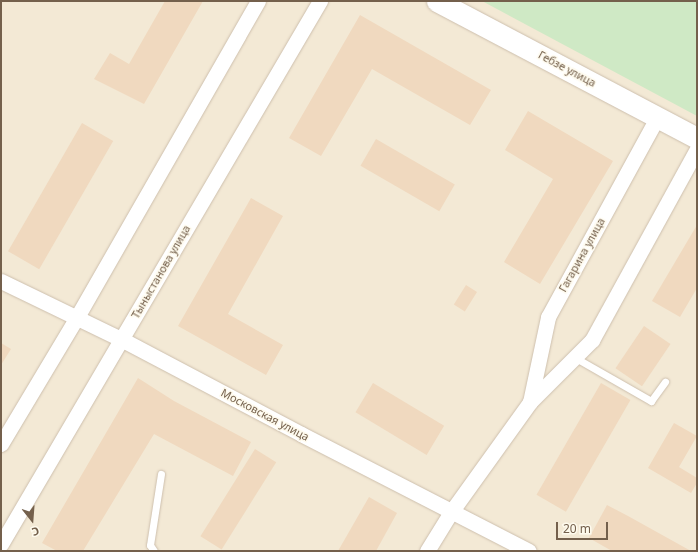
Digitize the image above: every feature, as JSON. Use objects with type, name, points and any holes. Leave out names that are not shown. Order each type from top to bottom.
[{"type":"main road","name":"Гебзе улица","points":[[437,1],[658,116],[697,138]]},
{"type":"street","points":[[1,444],[77,317],[258,1]]},
{"type":"street","name":"Тыныстанова улица","points":[[1,544],[320,1]]},
{"type":"street","name":"Гагарина улица","points":[[530,402],[548,317],[658,116]]},
{"type":"street","name":"Гагарина улица","points":[[427,551],[451,512],[530,402],[592,340],[697,148]]},
{"type":"street","name":"Московская улица","points":[[1,281],[121,339],[451,512],[529,551]]},
{"type":"lane","points":[[574,357],[651,401],[665,382]]},
{"type":"lane","points":[[154,551],[150,545],[161,474]]},
{"type":"shaded area","points":[[1,1],[697,1],[697,551],[1,551]]},
{"type":"green space","points":[[482,1],[697,1],[697,116]]},
{"type":"building","points":[[165,1],[203,1],[144,104],[94,79],[110,53],[129,64]]},
{"type":"building","points":[[360,15],[491,90],[470,125],[372,69],[321,156],[289,138]]},
{"type":"building","points":[[528,111],[613,161],[540,284],[504,262],[553,179],[505,150]]},
{"type":"building","points":[[82,123],[113,141],[39,269],[8,251]]},
{"type":"building","points":[[376,139],[455,184],[439,211],[360,166]]},
{"type":"building","points":[[251,198],[283,216],[228,314],[283,345],[266,375],[178,326]]},
{"type":"building","points":[[697,225],[697,288],[680,317],[652,301]]},
{"type":"building","points":[[466,285],[477,292],[465,311],[454,305]]},
{"type":"building","points":[[644,326],[671,344],[642,386],[615,368]]},
{"type":"building","points":[[1,343],[11,349],[1,365]]},
{"type":"building","points":[[138,378],[174,401],[251,442],[233,476],[154,434],[83,551],[57,551],[42,543]]},
{"type":"building","points":[[373,383],[444,426],[427,455],[355,412]]},
{"type":"building","points":[[601,383],[630,400],[566,512],[536,495]]},
{"type":"building","points":[[674,423],[697,436],[679,467],[697,478],[697,483],[691,493],[648,468]]},
{"type":"building","points":[[255,449],[276,462],[222,550],[200,536]]},
{"type":"building","points":[[369,497],[397,513],[376,551],[338,551]]},
{"type":"building","points":[[607,505],[691,551],[612,551],[589,538]]}]
